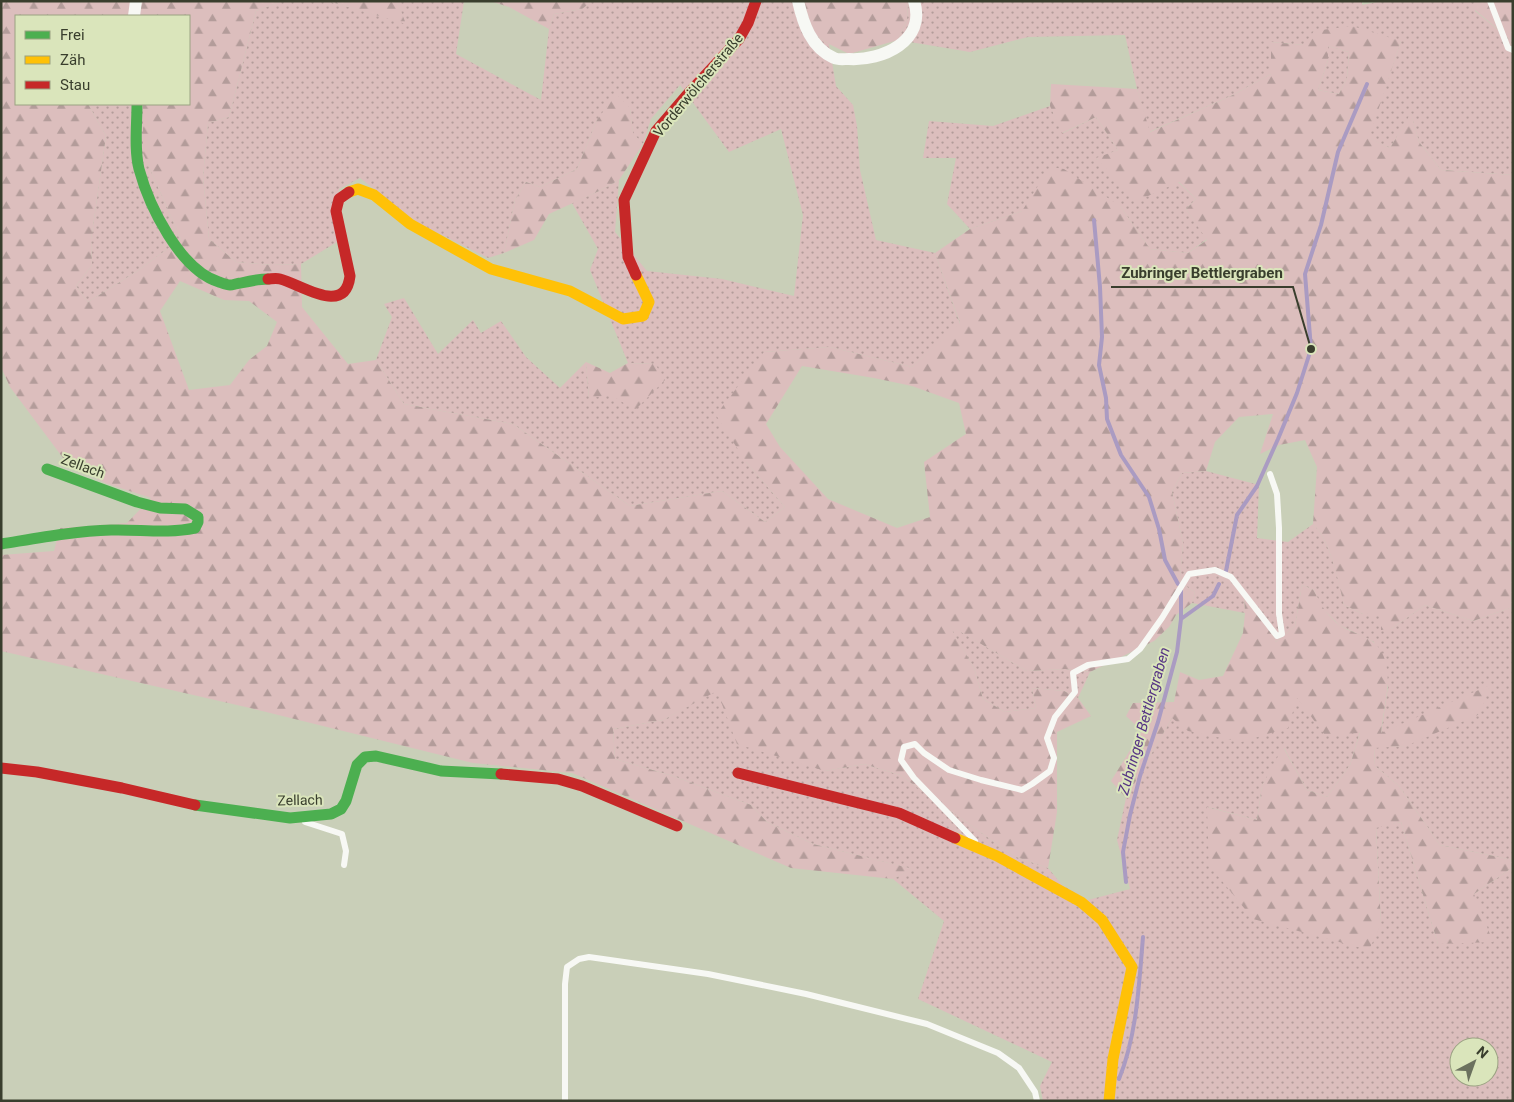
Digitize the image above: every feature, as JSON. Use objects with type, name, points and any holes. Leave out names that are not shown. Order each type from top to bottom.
[{"type":"street","points":[[134,15],[136,1]]},
{"type":"street","name":"Vorderwölcherstraße","points":[[136,105],[139,169],[144,184],[162,225],[179,252],[210,279],[230,285],[258,279],[278,279],[320,295],[330,296],[339,294],[349,284],[350,276],[336,211],[339,199],[349,192],[358,190],[374,194],[410,224],[491,269],[570,292],[623,318],[643,316],[649,302],[628,257],[624,200],[656,131],[739,39],[748,23],[756,1]]},
{"type":"street","points":[[798,1],[802,20],[812,39],[821,49],[834,59],[861,60],[881,55],[907,40],[914,30],[917,21],[918,11],[914,1]]},
{"type":"street","name":"Zellach","points":[[1,544],[115,529],[170,532],[195,528],[198,522],[198,517],[185,509],[160,508],[145,504],[47,469]]},
{"type":"street","name":"Zellach","points":[[1,768],[37,772],[113,786],[187,804],[290,818],[331,814],[341,809],[346,801],[358,765],[364,757],[376,756],[441,771],[558,779],[582,786],[677,826]]},
{"type":"street","points":[[738,773],[899,812],[984,851],[1081,902],[1102,920],[1132,967],[1114,1059],[1109,1101]]},
{"type":"lane","points":[[1490,1],[1508,48],[1513,50]]},
{"type":"lane","points":[[984,851],[914,778],[902,760],[904,747],[915,744],[924,753],[949,770],[982,780],[1022,790],[1032,784],[1050,772],[1054,758],[1046,738],[1055,717],[1075,692],[1073,674],[1088,665],[1128,659],[1140,649],[1189,574],[1215,570],[1230,577],[1277,636],[1282,634],[1279,614],[1277,494],[1270,474]]},
{"type":"lane","points":[[290,818],[342,834],[346,851],[344,865]]},
{"type":"lane","points":[[564,1101],[565,984],[567,967],[579,960],[589,958],[708,974],[806,994],[927,1024],[998,1053],[1019,1068],[1035,1092],[1037,1101]]},
{"type":"green space","points":[[1,1],[282,1],[256,11],[229,117],[208,123],[203,177],[209,239],[236,262],[272,265],[301,264],[302,307],[348,364],[376,360],[404,404],[513,424],[630,506],[722,491],[765,522],[785,507],[746,462],[716,415],[764,352],[830,347],[912,367],[960,323],[935,253],[970,229],[1022,211],[1050,167],[1064,169],[1120,206],[1150,249],[1188,253],[1207,240],[1186,209],[1196,199],[1179,182],[1137,201],[1096,158],[1118,150],[1096,117],[1062,133],[1050,106],[1051,84],[1137,89],[1150,132],[1233,95],[1271,74],[1271,42],[1304,45],[1314,31],[1352,26],[1401,41],[1369,138],[1390,148],[1411,113],[1419,142],[1441,170],[1513,175],[1513,538],[1510,543],[1513,551],[1513,607],[1473,621],[1425,605],[1391,629],[1381,630],[1380,614],[1363,614],[1344,605],[1329,550],[1313,524],[1317,467],[1305,440],[1279,445],[1260,454],[1273,414],[1239,417],[1215,442],[1206,471],[1182,473],[1172,492],[1183,543],[1180,577],[1188,588],[1195,592],[1192,603],[1176,615],[1169,627],[1154,641],[1090,672],[1065,669],[1027,671],[949,625],[974,668],[983,699],[1005,712],[1036,708],[1032,688],[1064,691],[1078,698],[1091,716],[1057,732],[1057,812],[1048,868],[1014,856],[900,775],[864,764],[825,771],[737,744],[717,691],[663,720],[613,729],[615,759],[673,776],[751,805],[767,822],[813,844],[913,869],[893,879],[791,868],[572,773],[473,763],[250,708],[1,651],[1,555],[54,551],[60,528],[127,523],[151,498],[105,483],[66,462],[10,387],[1,367]],"holes":[[[15,15],[190,15],[190,105],[143,105],[143,153],[181,239],[136,272],[88,302],[76,286],[92,265],[91,240],[106,136],[89,105],[15,105]],[[1328,46],[1349,52],[1347,78],[1339,94],[1318,90],[1328,60]],[[180,281],[224,300],[249,301],[277,322],[267,346],[249,360],[230,385],[189,390],[160,311]],[[802,366],[912,386],[959,403],[966,434],[924,462],[930,517],[897,528],[828,499],[780,447],[766,424]]]},
{"type":"green space","points":[[282,1],[328,1],[405,23],[397,1],[464,1],[456,54],[541,100],[549,29],[554,14],[582,9],[592,1],[804,1],[813,33],[829,44],[836,86],[853,105],[857,126],[860,170],[876,240],[935,253],[960,324],[912,367],[830,347],[764,352],[746,462],[785,507],[765,522],[722,491],[630,506],[513,424],[404,404],[376,360],[392,317],[384,304],[404,298],[438,354],[473,320],[481,333],[501,321],[526,357],[560,388],[586,362],[589,398],[655,364],[628,363],[590,270],[598,249],[572,203],[619,180],[615,232],[647,271],[722,279],[794,296],[803,215],[781,129],[729,152],[680,85],[651,119],[643,144],[633,134],[630,108],[597,120],[577,169],[540,187],[526,182],[515,200],[504,253],[488,258],[418,223],[360,178],[339,189],[337,242],[301,264],[272,265],[236,262],[209,239],[203,177],[208,123],[229,117],[256,11]]},
{"type":"green space","points":[[328,1],[397,1],[406,24]]},
{"type":"green space","points":[[490,1],[592,1],[582,9],[554,14],[549,29],[509,7]]},
{"type":"green space","points":[[804,1],[908,1],[907,19],[898,40],[849,54],[813,33]]},
{"type":"green space","points":[[908,1],[1362,1],[1362,5],[1382,1],[1475,1],[1475,11],[1513,42],[1513,175],[1441,170],[1419,142],[1411,114],[1390,148],[1368,138],[1401,41],[1304,45],[1271,42],[1271,74],[1233,95],[1149,132],[1125,35],[1028,37],[970,52],[898,40],[907,19]]},
{"type":"green space","points":[[1475,1],[1513,1],[1513,42],[1475,10]]},
{"type":"green space","points":[[1328,46],[1349,52],[1347,78],[1339,94],[1318,90],[1328,60]]},
{"type":"green space","points":[[616,94],[630,108],[633,133],[643,144],[619,180],[549,214],[534,240],[504,253],[515,200],[526,182],[540,187],[577,169],[597,120]]},
{"type":"green space","points":[[89,105],[143,105],[143,153],[181,239],[136,272],[88,302],[76,286],[92,265],[91,240],[106,136]]},
{"type":"green space","points":[[1050,106],[1063,133],[1096,117],[1118,150],[1096,159],[1178,182],[1196,199],[1186,209],[1207,239],[1188,253],[1150,249],[1120,206],[1022,211],[970,229],[947,204],[956,158],[923,158],[929,121],[993,126]]},
{"type":"green space","points":[[586,362],[610,373],[628,363],[655,364],[665,380],[635,410],[611,395],[589,398]]},
{"type":"green space","points":[[1206,471],[1259,485],[1257,538],[1288,542],[1313,524],[1324,539],[1329,550],[1337,573],[1344,605],[1363,614],[1380,614],[1391,629],[1425,605],[1473,621],[1513,607],[1513,860],[1440,845],[1399,786],[1375,766],[1374,747],[1406,746],[1381,733],[1388,687],[1374,642],[1339,625],[1321,607],[1314,590],[1302,585],[1295,626],[1276,642],[1253,601],[1244,591],[1245,613],[1192,603],[1195,592],[1188,588],[1180,577],[1183,543],[1172,492],[1182,473]]},
{"type":"green space","points":[[1302,585],[1314,590],[1324,608],[1338,624],[1372,641],[1382,652],[1388,678],[1381,733],[1490,685],[1480,714],[1406,746],[1374,748],[1375,766],[1399,786],[1440,845],[1513,860],[1513,867],[1474,894],[1493,942],[1438,944],[1401,822],[1376,828],[1381,924],[1369,950],[1253,919],[1209,865],[1207,807],[1257,820],[1262,786],[1283,747],[1307,790],[1327,797],[1350,765],[1360,733],[1325,735],[1297,698],[1288,728],[1241,742],[1188,731],[1172,718],[1126,798],[1111,781],[1142,731],[1126,716],[1133,703],[1174,702],[1180,672],[1199,680],[1223,676],[1243,633],[1245,613],[1244,590],[1253,601],[1276,642],[1295,626]]},
{"type":"green space","points":[[948,624],[1027,671],[1065,669],[1090,672],[1078,698],[1064,691],[1032,688],[1036,708],[1005,712],[983,699],[974,668]]},
{"type":"green space","points":[[717,690],[825,771],[864,764],[900,775],[1014,856],[1048,868],[1062,885],[1088,900],[1130,889],[1117,840],[1126,798],[1172,718],[1297,697],[1360,732],[1350,765],[1327,797],[1307,790],[1284,748],[1262,786],[1257,820],[1208,807],[1381,924],[1376,827],[1401,822],[1438,944],[1474,894],[1513,867],[1513,1101],[1043,1101],[1040,1086],[1052,1062],[918,999],[944,921],[893,879],[912,869],[813,844],[767,822],[751,805],[673,776],[615,759],[613,729],[663,720]]},
{"type":"waterway","name":"Zubringer Bettlergraben","points":[[1226,571],[1237,515],[1257,486],[1278,439],[1297,393],[1311,349],[1305,274],[1321,225],[1338,152],[1367,84]]},
{"type":"waterway","points":[[1094,220],[1102,337],[1099,365],[1106,398],[1107,419],[1121,455],[1149,497],[1159,529],[1165,560],[1178,584]]},
{"type":"waterway","name":"Zubringer Bettlergraben","points":[[1126,882],[1123,852],[1130,815],[1177,652],[1181,619],[1213,596],[1219,584]]},
{"type":"waterway","points":[[1181,589],[1181,619]]},
{"type":"waterway","name":"Zubringer Bettlergraben","points":[[1119,1079],[1130,1045],[1143,937]]},
{"type":"traffic: fast","points":[[137,105],[136,145],[139,169],[158,218],[179,251],[205,275],[224,284],[231,285],[268,279]]},
{"type":"traffic: fast","points":[[1,544],[56,535],[97,531],[184,530],[195,528],[198,522],[198,517],[185,509],[160,508],[137,502],[47,469]]},
{"type":"traffic: fast","points":[[195,805],[290,818],[331,814],[341,809],[346,801],[357,765],[365,757],[376,756],[441,771],[501,774]]},
{"type":"traffic: slow","points":[[349,192],[358,189],[374,195],[410,224],[491,269],[570,291],[623,319],[643,316],[649,302],[636,275]]},
{"type":"traffic: slow","points":[[955,838],[997,856],[1081,902],[1102,920],[1132,967],[1113,1059],[1109,1101]]},
{"type":"traffic: jam","points":[[636,275],[628,257],[624,200],[656,131],[739,39],[748,23],[756,1]]},
{"type":"traffic: jam","points":[[268,279],[280,279],[321,295],[331,296],[340,294],[346,288],[350,276],[336,211],[339,199],[349,192]]},
{"type":"traffic: jam","points":[[1,768],[37,772],[122,788],[195,805]]},
{"type":"traffic: jam","points":[[738,773],[899,813],[955,838]]},
{"type":"traffic: jam","points":[[501,774],[558,779],[582,786],[677,826]]},
{"type":"place","name":"Zubringer Bettlergraben","points":[[1311,349]]}]
